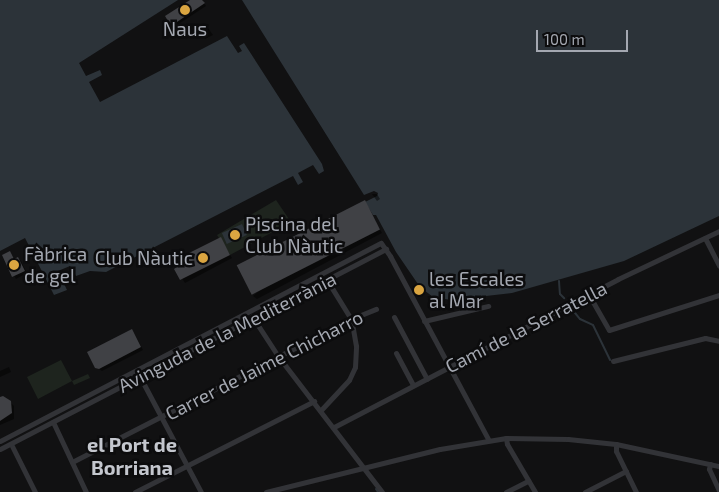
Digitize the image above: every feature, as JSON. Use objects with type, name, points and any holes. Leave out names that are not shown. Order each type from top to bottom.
[{"type":"street","name":"Camí de la Serratella","points":[[334,427],[588,295],[719,231]]},
{"type":"street","points":[[705,238],[719,266]]},
{"type":"street","name":"Avinguda de la Mediterrània","points":[[0,441],[381,243],[386,249],[0,449]]},
{"type":"street","points":[[386,249],[488,439]]},
{"type":"street","points":[[321,410],[349,380],[355,366],[356,346],[352,319],[327,280]]},
{"type":"street","points":[[588,295],[609,330],[719,295]]},
{"type":"street","points":[[424,321],[488,306]]},
{"type":"street","name":"Carrer de Jaime Chicharro","points":[[72,462],[278,356],[376,309]]},
{"type":"street","points":[[249,311],[278,356],[382,492]]},
{"type":"street","points":[[394,318],[427,378]]},
{"type":"street","points":[[612,361],[705,338],[719,341]]},
{"type":"street","points":[[396,353],[413,385]]},
{"type":"street","points":[[136,370],[201,492]]},
{"type":"street","points":[[135,492],[314,401]]},
{"type":"street","points":[[53,422],[86,492]]},
{"type":"street","points":[[506,438],[507,444],[534,492]]},
{"type":"street","points":[[266,492],[363,467],[488,439],[568,439],[616,444],[719,466]]},
{"type":"street","points":[[11,444],[36,492]]},
{"type":"street","points":[[616,444],[616,451],[636,492]]},
{"type":"street","points":[[710,464],[719,490]]},
{"type":"street","points":[[585,492],[626,471]]},
{"type":"street","points":[[506,492],[528,481]]},
{"type":"street","points":[[290,486],[293,492]]},
{"type":"shaded area","points":[[0,0],[178,0],[79,63],[86,76],[100,70],[102,75],[89,82],[100,102],[227,36],[238,53],[242,51],[239,46],[244,43],[322,164],[324,171],[319,174],[313,165],[298,173],[303,182],[298,185],[293,176],[106,272],[90,271],[76,276],[70,266],[58,271],[67,290],[54,295],[25,238],[0,251]]},
{"type":"shaded area","points":[[242,0],[719,0],[719,216],[624,261],[512,293],[451,300],[433,297],[420,287],[396,252],[376,215],[373,215],[365,202],[377,196],[378,193],[374,191],[364,195]]},
{"type":"shaded area","points":[[276,200],[291,222],[230,255],[217,235]]},
{"type":"shaded area","name":"Piscina del Club Nàutic","points":[[242,224],[247,235],[227,244],[222,233]]},
{"type":"shaded area","points":[[61,360],[72,381],[38,399],[27,377]]},
{"type":"shaded area","points":[[88,374],[90,378],[74,385],[72,381]]},
{"type":"building","name":"Naus","points":[[190,0],[202,0],[205,3],[171,26],[165,16]]},
{"type":"building","points":[[365,200],[380,229],[252,295],[237,265]]},
{"type":"building","name":"Club Nàutic","points":[[221,237],[230,255],[180,280],[174,269],[178,266],[175,260]]},
{"type":"building","name":"Fàbrica de gel","points":[[10,251],[14,259],[18,257],[25,271],[12,277],[2,255]]},
{"type":"building","points":[[132,329],[141,347],[99,369],[95,368],[87,352]]},
{"type":"building","points":[[3,396],[11,401],[12,413],[0,421],[0,397]]},
{"type":"waterway","points":[[559,281],[560,294],[564,298]]},
{"type":"waterway","points":[[571,308],[580,319],[593,325],[610,360]]},
{"type":"place","name":"Naus","points":[[185,10]]},
{"type":"place","name":"Piscina del Club Nàutic","points":[[235,235]]},
{"type":"place","name":"Club Nàutic","points":[[203,258]]},
{"type":"place","name":"Fàbrica de gel","points":[[14,265]]},
{"type":"place","name":"les Escales al Mar","points":[[419,290]]},
{"type":"district","name":"el Port de Borriana","points":[[132,456]]}]
